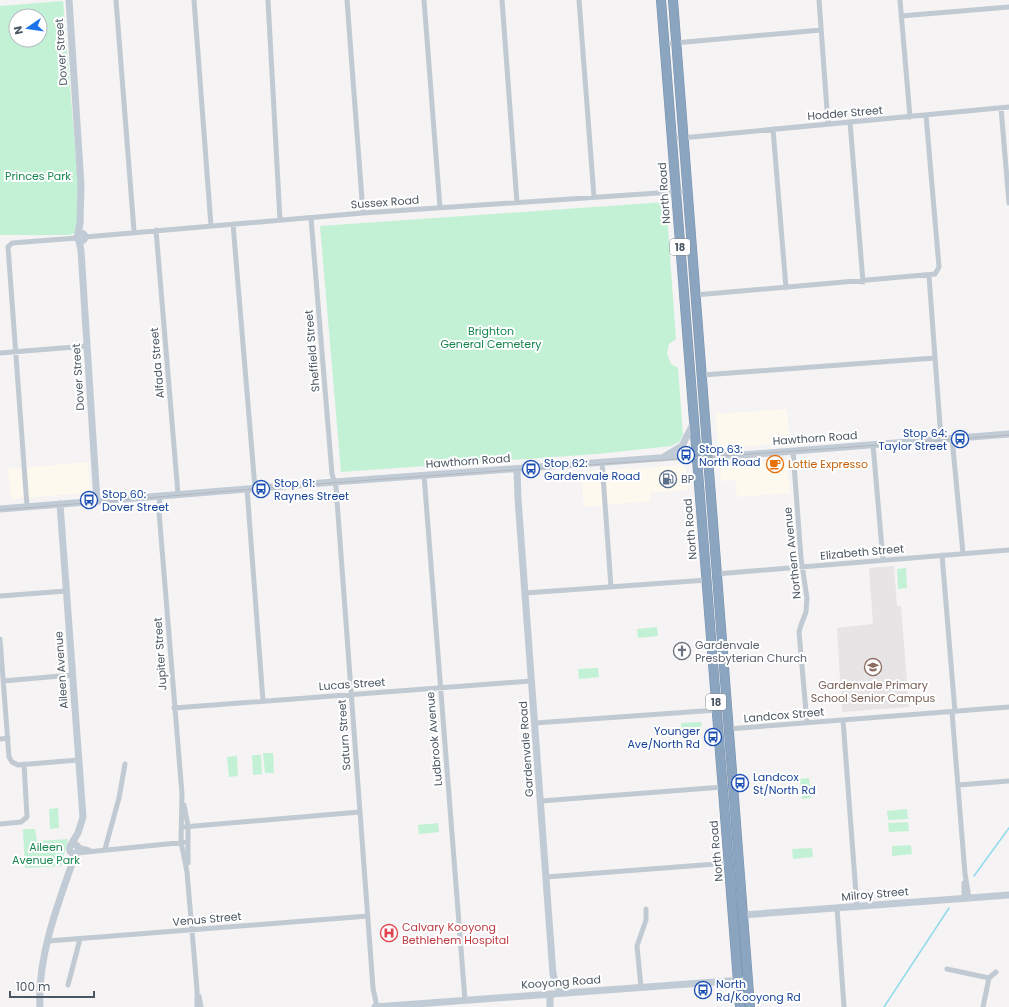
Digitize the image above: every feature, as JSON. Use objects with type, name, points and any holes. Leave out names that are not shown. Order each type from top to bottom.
[{"type":"highway","name":"North Road","points":[[662,0],[664,44],[740,1007]]},
{"type":"highway","name":"North Road","points":[[673,0],[695,296],[712,492],[716,574],[750,1007]]},
{"type":"highway","points":[[699,493],[712,492]]},
{"type":"highway","points":[[726,825],[736,824]]},
{"type":"street","name":"Dover Street","points":[[69,0],[81,184],[81,251],[98,501]]},
{"type":"street","points":[[116,0],[134,232]]},
{"type":"street","points":[[194,0],[211,226]]},
{"type":"street","points":[[268,0],[280,220]]},
{"type":"street","points":[[347,0],[363,213]]},
{"type":"street","points":[[424,0],[440,208]]},
{"type":"street","points":[[502,0],[516,203]]},
{"type":"street","points":[[579,0],[594,197]]},
{"type":"street","points":[[819,0],[828,124]]},
{"type":"street","points":[[900,0],[910,117]]},
{"type":"street","points":[[902,16],[1009,8]]},
{"type":"street","points":[[664,44],[821,30]]},
{"type":"street","points":[[1001,108],[1009,203]]},
{"type":"street","name":"Hodder Street","points":[[672,139],[1009,108]]},
{"type":"street","points":[[695,296],[929,276],[935,274],[939,267],[926,115]]},
{"type":"street","points":[[850,122],[863,282]]},
{"type":"street","points":[[773,129],[786,288]]},
{"type":"street","name":"Sussex Road","points":[[15,352],[8,252],[10,245],[99,235],[363,213],[687,191]]},
{"type":"street","name":"Sheffield Street","points":[[311,218],[334,482]]},
{"type":"street","points":[[233,224],[255,488]]},
{"type":"street","name":"Alfada Street","points":[[156,230],[178,494]]},
{"type":"street","points":[[929,276],[941,439]]},
{"type":"street","points":[[0,353],[87,346]]},
{"type":"street","points":[[15,352],[27,506]]},
{"type":"street","points":[[703,375],[935,358]]},
{"type":"street","points":[[662,458],[682,446],[694,424]]},
{"type":"street","name":"Hawthorn Road","points":[[0,509],[424,475],[662,458],[793,451],[1009,434]]},
{"type":"street","points":[[952,438],[962,553]]},
{"type":"street","points":[[873,444],[883,560]]},
{"type":"street","name":"Northern Avenue","points":[[793,451],[807,608],[800,632],[807,723]]},
{"type":"street","points":[[602,462],[611,587]]},
{"type":"street","name":"Gardenvale Road","points":[[515,469],[553,974],[556,985],[564,993]]},
{"type":"street","name":"Ludbrook Avenue","points":[[424,475],[465,1000]]},
{"type":"street","name":"Saturn Street","points":[[334,482],[352,693],[375,1007]]},
{"type":"street","points":[[246,489],[263,701]]},
{"type":"street","name":"Jupiter Street","points":[[158,496],[174,708],[185,826],[184,842],[197,989],[197,1007]]},
{"type":"street","name":"Aileen Avenue","points":[[40,1007],[40,977],[48,941],[83,817],[60,504]]},
{"type":"street","name":"Elizabeth Street","points":[[716,574],[1009,550]]},
{"type":"street","points":[[942,555],[966,898]]},
{"type":"street","points":[[525,593],[707,580]]},
{"type":"street","points":[[0,596],[66,591]]},
{"type":"street","points":[[0,639],[9,757],[12,762],[24,764],[78,760]]},
{"type":"street","points":[[3,681],[72,675]]},
{"type":"street","name":"Lucas Street","points":[[174,708],[352,693],[532,681]]},
{"type":"street","name":"Landcox Street","points":[[728,730],[1009,707]]},
{"type":"street","points":[[535,723],[717,710]]},
{"type":"street","points":[[843,720],[857,907]]},
{"type":"street","points":[[0,738],[8,738]]},
{"type":"street","points":[[0,824],[25,820],[28,814],[24,764]]},
{"type":"street","points":[[105,849],[119,798],[125,764]]},
{"type":"street","points":[[958,785],[1009,781]]},
{"type":"street","points":[[541,801],[722,787]]},
{"type":"street","points":[[185,826],[360,812]]},
{"type":"street","points":[[74,849],[105,849],[184,842]]},
{"type":"street","points":[[546,877],[729,863]]},
{"type":"street","name":"Milroy Street","points":[[743,915],[1009,895]]},
{"type":"street","points":[[837,908],[844,1007]]},
{"type":"street","points":[[640,987],[637,946],[646,920],[646,909]]},
{"type":"street","name":"Venus Street","points":[[48,941],[368,916]]},
{"type":"street","points":[[68,985],[80,939]]},
{"type":"street","points":[[947,969],[989,978]]},
{"type":"street","points":[[983,1007],[989,978],[996,972]]},
{"type":"street","name":"Kooyong Road","points":[[375,1007],[748,979]]},
{"type":"street","name":"Jupiter Street","points":[[197,989],[201,1007]]},
{"type":"street","points":[[547,1007],[548,994]]},
{"type":"street","points":[[548,994],[550,1007]]},
{"type":"shaded area","points":[[787,409],[790,443],[721,448],[718,445],[716,414]]},
{"type":"shaded area","points":[[785,460],[787,462],[790,493],[737,497],[735,480],[721,481],[720,467],[722,465]]},
{"type":"shaded area","points":[[88,462],[90,490],[88,493],[11,499],[8,469]]},
{"type":"shaded area","points":[[682,465],[686,468],[688,490],[650,493],[650,501],[584,507],[581,472]]},
{"type":"shaded area","name":"Gardenvale Primary School Senior Campus","points":[[894,566],[897,606],[901,606],[909,707],[842,712],[837,628],[873,624],[869,568]]},
{"type":"green space","name":"Princes Park","points":[[63,1],[78,184],[76,232],[70,235],[0,235],[0,6]]},
{"type":"green space","name":"Brighton General Cemetery","points":[[666,202],[676,339],[669,344],[667,354],[671,364],[678,368],[683,435],[679,442],[671,446],[597,454],[341,472],[320,226]]},
{"type":"green space","points":[[906,568],[907,588],[898,589],[897,569]]},
{"type":"green space","points":[[657,627],[658,636],[638,638],[637,629]]},
{"type":"green space","points":[[598,668],[599,677],[579,679],[578,669]]},
{"type":"green space","points":[[701,722],[702,731],[682,733],[681,723]]},
{"type":"green space","points":[[263,753],[273,753],[274,773],[265,773]]},
{"type":"green space","points":[[252,755],[261,755],[262,774],[253,775]]},
{"type":"green space","points":[[237,756],[238,776],[229,777],[227,757]]},
{"type":"green space","points":[[809,778],[811,798],[802,799],[800,779]]},
{"type":"green space","points":[[58,808],[59,828],[50,829],[49,809]]},
{"type":"green space","points":[[907,809],[908,819],[888,820],[887,811]]},
{"type":"green space","points":[[908,822],[909,831],[889,832],[888,823]]},
{"type":"green space","points":[[438,823],[439,832],[419,834],[418,825]]},
{"type":"green space","name":"Aileen Avenue Park","points":[[24,829],[35,829],[37,841],[68,839],[61,866],[25,868]]},
{"type":"green space","points":[[911,845],[912,854],[892,856],[892,846]]},
{"type":"green space","points":[[812,848],[813,857],[793,859],[792,849]]},
{"type":"waterway","points":[[974,876],[1009,828]]},
{"type":"waterway","points":[[884,1007],[949,908]]},
{"type":"tram line","points":[[0,510],[337,483],[1009,435]]},
{"type":"place","name":"Stop 64: Taylor Street","points":[[960,439]]},
{"type":"place","name":"Stop 63: North Road","points":[[686,455]]},
{"type":"place","name":"Lottie Expresso","points":[[775,464]]},
{"type":"place","name":"Stop 62: Gardenvale Road","points":[[531,469]]},
{"type":"place","name":"BP","points":[[668,479]]},
{"type":"place","name":"Stop 61: Raynes Street","points":[[261,489]]},
{"type":"place","name":"Stop 60: Dover Street","points":[[89,500]]},
{"type":"place","name":"Gardenvale Presbyterian Church","points":[[682,651]]},
{"type":"place","name":"Gardenvale Primary School Senior Campus","points":[[873,667]]},
{"type":"place","name":"Younger Ave/North Rd","points":[[713,737]]},
{"type":"place","name":"Landcox St/North Rd","points":[[740,783]]},
{"type":"place","name":"Calvary Kooyong Bethlehem Hospital","points":[[389,933]]},
{"type":"place","name":"North Rd/Kooyong Rd","points":[[703,990]]}]
